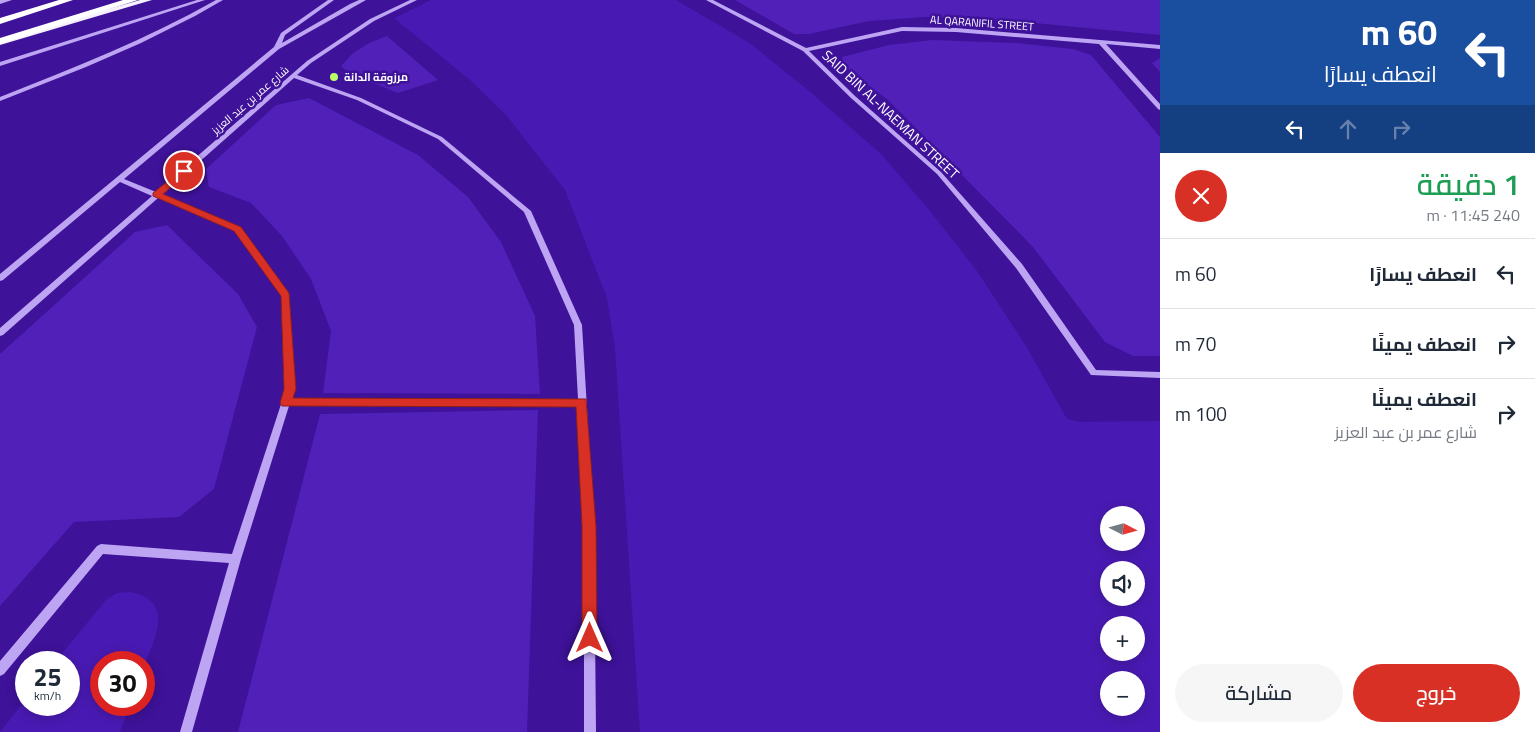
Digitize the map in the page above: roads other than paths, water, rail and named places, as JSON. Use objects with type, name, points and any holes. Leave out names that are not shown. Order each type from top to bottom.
[{"type":"highway","points":[[0,20],[68,0]]},
{"type":"highway","points":[[0,42],[133,0]]},
{"type":"main road","points":[[0,42],[148,0]]},
{"type":"street","points":[[0,2],[9,0]]},
{"type":"street","points":[[0,64],[202,0]]},
{"type":"street","points":[[0,99],[86,66],[154,36],[220,0]]},
{"type":"street","points":[[277,48],[282,34],[331,0]]},
{"type":"street","points":[[0,278],[277,48],[363,0]]},
{"type":"street","name":"شارع عمر بن عبد العزيز","points":[[0,333],[156,194],[309,62],[372,20],[414,0]]},
{"type":"street","name":"SAID BIN AL-NAEMAN STREET","points":[[709,0],[805,50],[853,97],[939,173],[1019,266],[1094,373],[1160,376]]},
{"type":"street","name":"AL QARANIFIL STREET","points":[[805,50],[902,29],[956,30],[1160,47]]},
{"type":"street","points":[[1101,42],[1160,108]]},
{"type":"street","points":[[292,76],[359,99],[440,138],[527,211],[578,325],[589,526],[590,732]]},
{"type":"street","points":[[120,179],[237,229],[286,296],[290,389],[236,559],[186,732]]},
{"type":"street","points":[[286,403],[582,402]]},
{"type":"street","points":[[0,670],[101,549],[236,559]]},
{"type":"place","name":"مرزوقة الدانة","points":[[334,77]]}]
